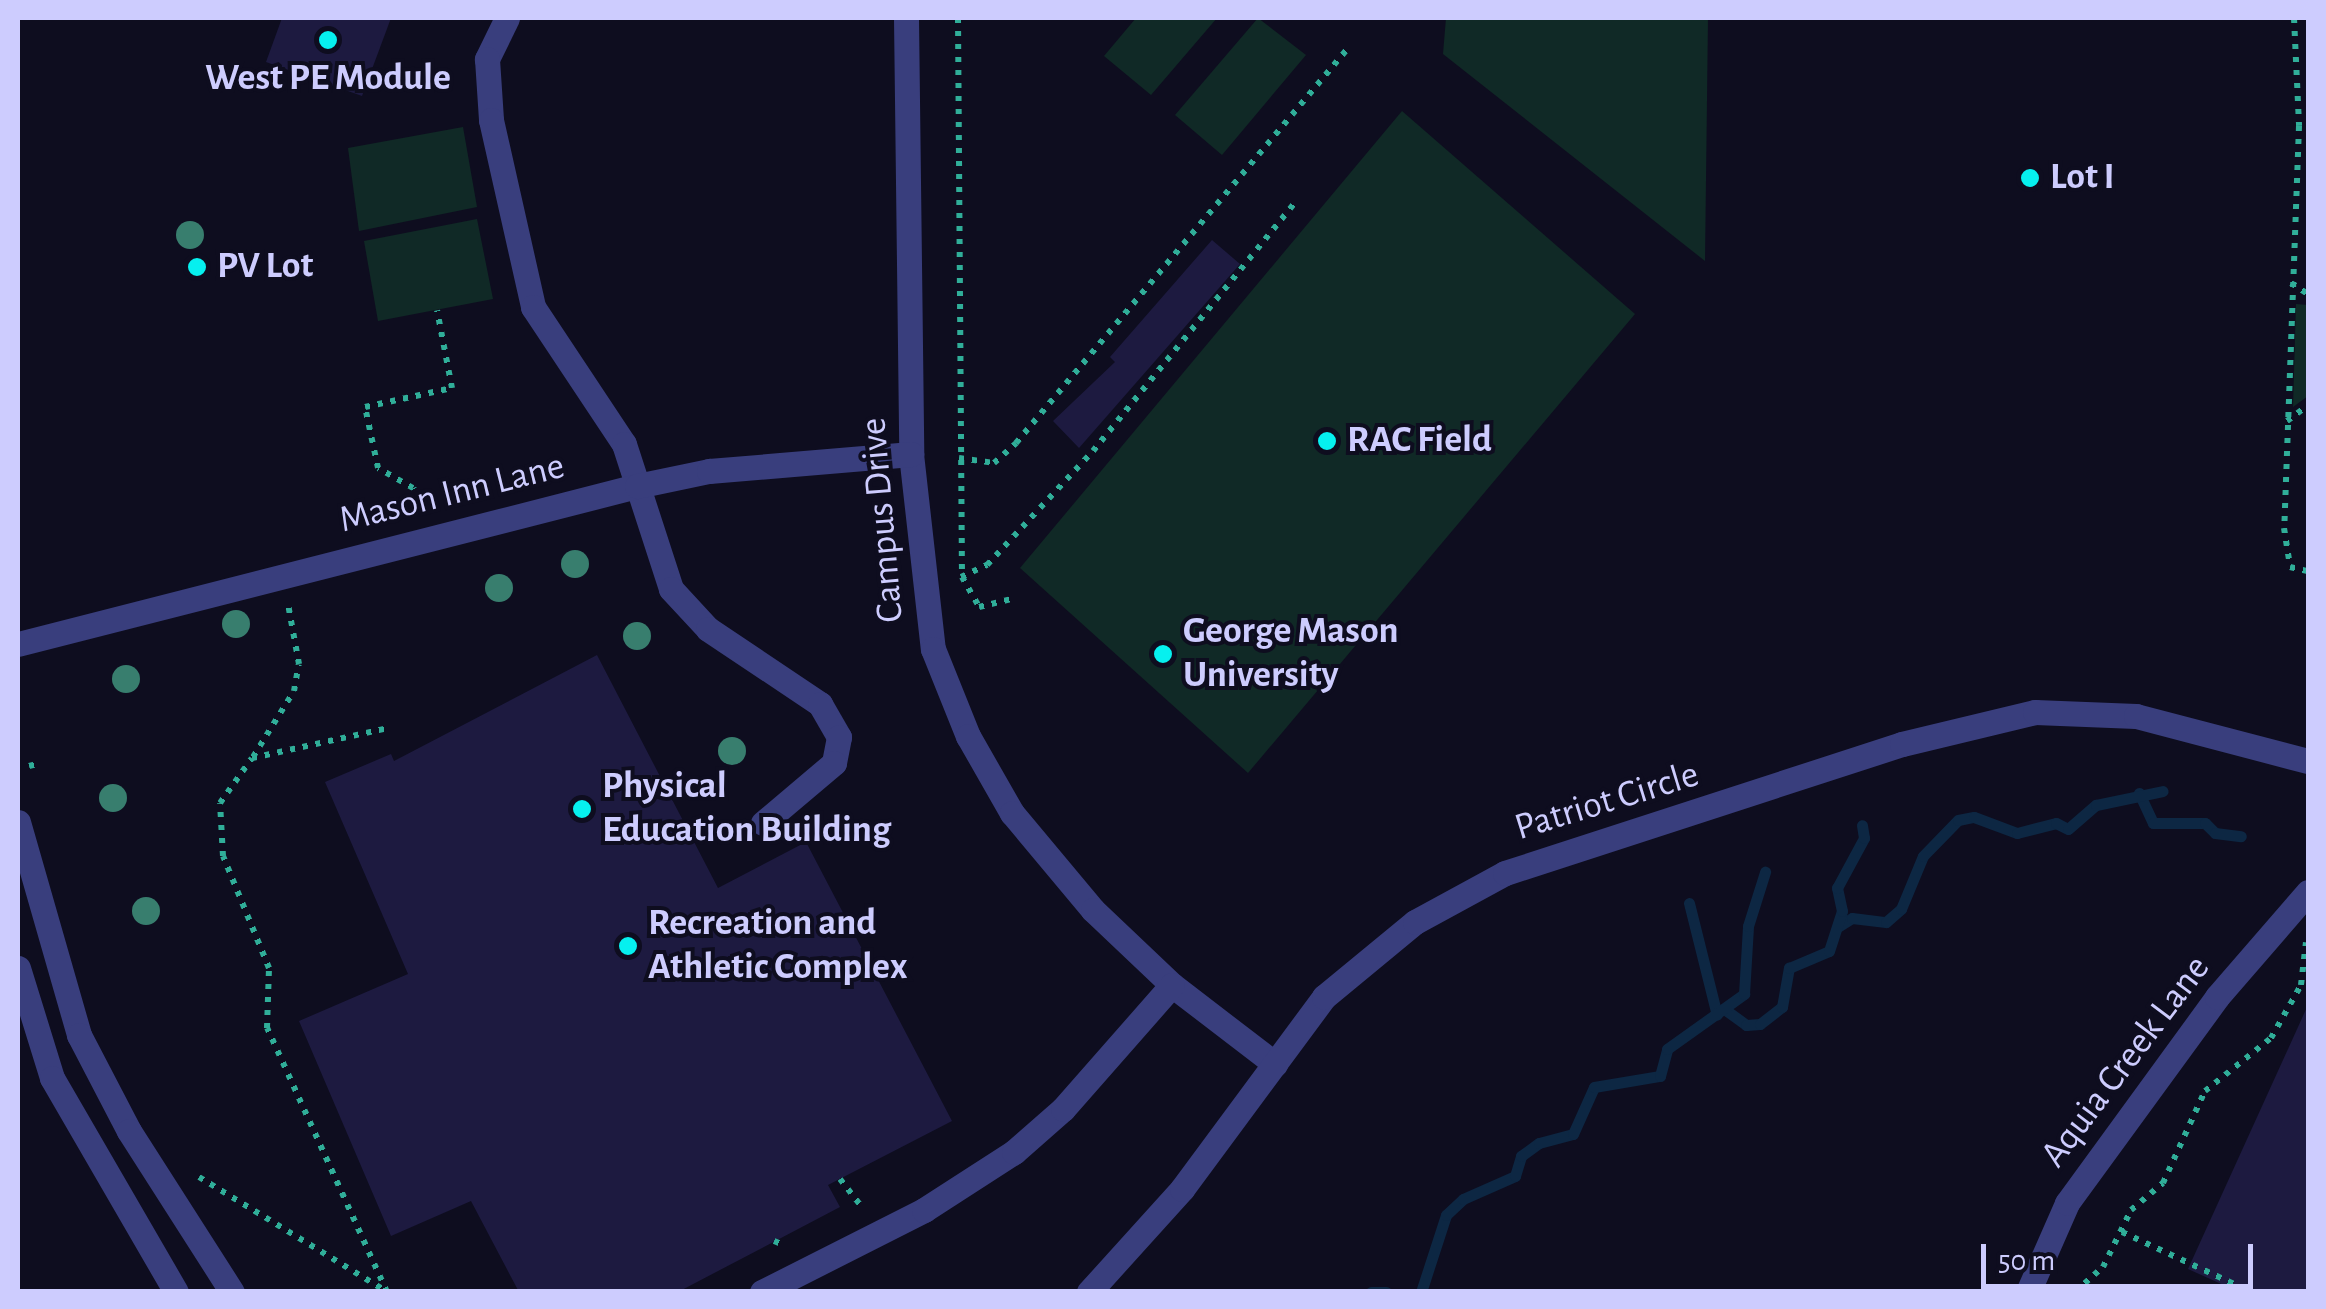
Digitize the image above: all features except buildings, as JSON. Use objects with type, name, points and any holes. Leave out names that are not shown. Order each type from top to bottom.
[{"type":"street","points":[[508,18],[486,59],[491,120],[533,307],[624,444],[671,589],[708,630],[820,704],[839,737],[834,763],[763,823]]},
{"type":"street","name":"Campus Drive","points":[[906,18],[910,454],[918,577],[933,648],[968,736],[1012,814],[1093,910],[1172,984],[1275,1064]]},
{"type":"street","name":"Mason Inn Lane","points":[[18,644],[638,486],[709,471],[910,454]]},
{"type":"street","name":"Patriot Circle","points":[[1089,1292],[1182,1189],[1275,1064],[1352,971],[1444,904],[1581,844],[1803,782],[1902,744],[2035,712],[2136,716],[2308,761]]},
{"type":"street","points":[[18,822],[78,1035],[129,1131],[232,1292]]},
{"type":"street","name":"Aquia Creek Lane","points":[[2028,1292],[2068,1203],[2218,997],[2308,892]]},
{"type":"street","points":[[18,968],[52,1078],[176,1292]]},
{"type":"street","points":[[762,1292],[924,1210],[1014,1152],[1062,1110],[1172,984]]},
{"type":"path","points":[[958,18],[962,577],[979,607],[1014,598]]},
{"type":"path","points":[[2294,18],[2298,126],[2284,528],[2290,567],[2308,571]]},
{"type":"path","points":[[959,458],[994,463],[1016,444],[1349,47]]},
{"type":"path","points":[[2298,126],[2308,126]]},
{"type":"path","points":[[918,577],[962,577],[986,565],[1093,451],[1297,200]]},
{"type":"path","points":[[2291,284],[2307,291]]},
{"type":"path","points":[[437,310],[452,388],[366,407],[378,468],[412,488],[444,534]]},
{"type":"path","points":[[2287,421],[2308,406]]},
{"type":"path","points":[[199,1177],[388,1292],[266,1028],[269,968],[223,856],[220,803],[294,692],[299,664],[277,576]]},
{"type":"path","points":[[252,758],[390,728]]},
{"type":"path","points":[[29,766],[41,762]]},
{"type":"path","points":[[2075,1292],[2103,1267],[2131,1210],[2163,1183],[2205,1092],[2271,1038],[2301,984],[2308,932]]},
{"type":"path","points":[[840,1180],[860,1205]]},
{"type":"path","points":[[2122,1232],[2251,1292]]},
{"type":"path","points":[[774,1241],[784,1245]]},
{"type":"green space","points":[[1136,18],[1217,18],[1151,95],[1104,56]]},
{"type":"green space","points":[[1258,18],[1306,55],[1222,155],[1175,115]]},
{"type":"green space","points":[[1446,18],[1708,18],[1705,261],[1443,54]]},
{"type":"green space","name":"RAC Field","points":[[1402,111],[1635,314],[1248,773],[1020,568]]},
{"type":"green space","points":[[463,127],[477,207],[359,231],[348,148]]},
{"type":"green space","points":[[477,219],[493,299],[378,321],[364,241]]},
{"type":"green space","points":[[2296,304],[2308,305],[2308,396],[2293,407]]},
{"type":"waterway","points":[[1839,926],[1852,918],[1886,922],[1901,909],[1923,856],[1958,820],[1974,817],[2017,833],[2056,823],[2068,829],[2096,805],[2163,791]]},
{"type":"waterway","points":[[2139,793],[2153,823],[2205,823],[2215,833],[2241,836]]},
{"type":"waterway","points":[[1727,1011],[1746,1025],[1760,1024],[1782,1007],[1789,968],[1829,951],[1842,911],[1837,888],[1864,838],[1862,825]]},
{"type":"waterway","points":[[1421,1292],[1446,1215],[1463,1199],[1515,1176],[1521,1156],[1539,1143],[1573,1134],[1594,1087],[1660,1076],[1667,1049],[1744,994],[1748,926],[1765,872]]},
{"type":"waterway","points":[[1689,903],[1717,1015]]},
{"type":"waterway","points":[[1371,1292],[1386,1292]]},
{"type":"place","name":"West PE Module","points":[[328,40]]},
{"type":"place","name":"Lot I","points":[[2030,178]]},
{"type":"place","name":"PV Lot","points":[[197,267]]},
{"type":"place","name":"RAC Field","points":[[1327,441]]},
{"type":"place","name":"George Mason University","points":[[1163,654]]},
{"type":"place","name":"Physical Education Building","points":[[582,809]]},
{"type":"place","name":"Recreation and Athletic Complex","points":[[628,946]]}]
